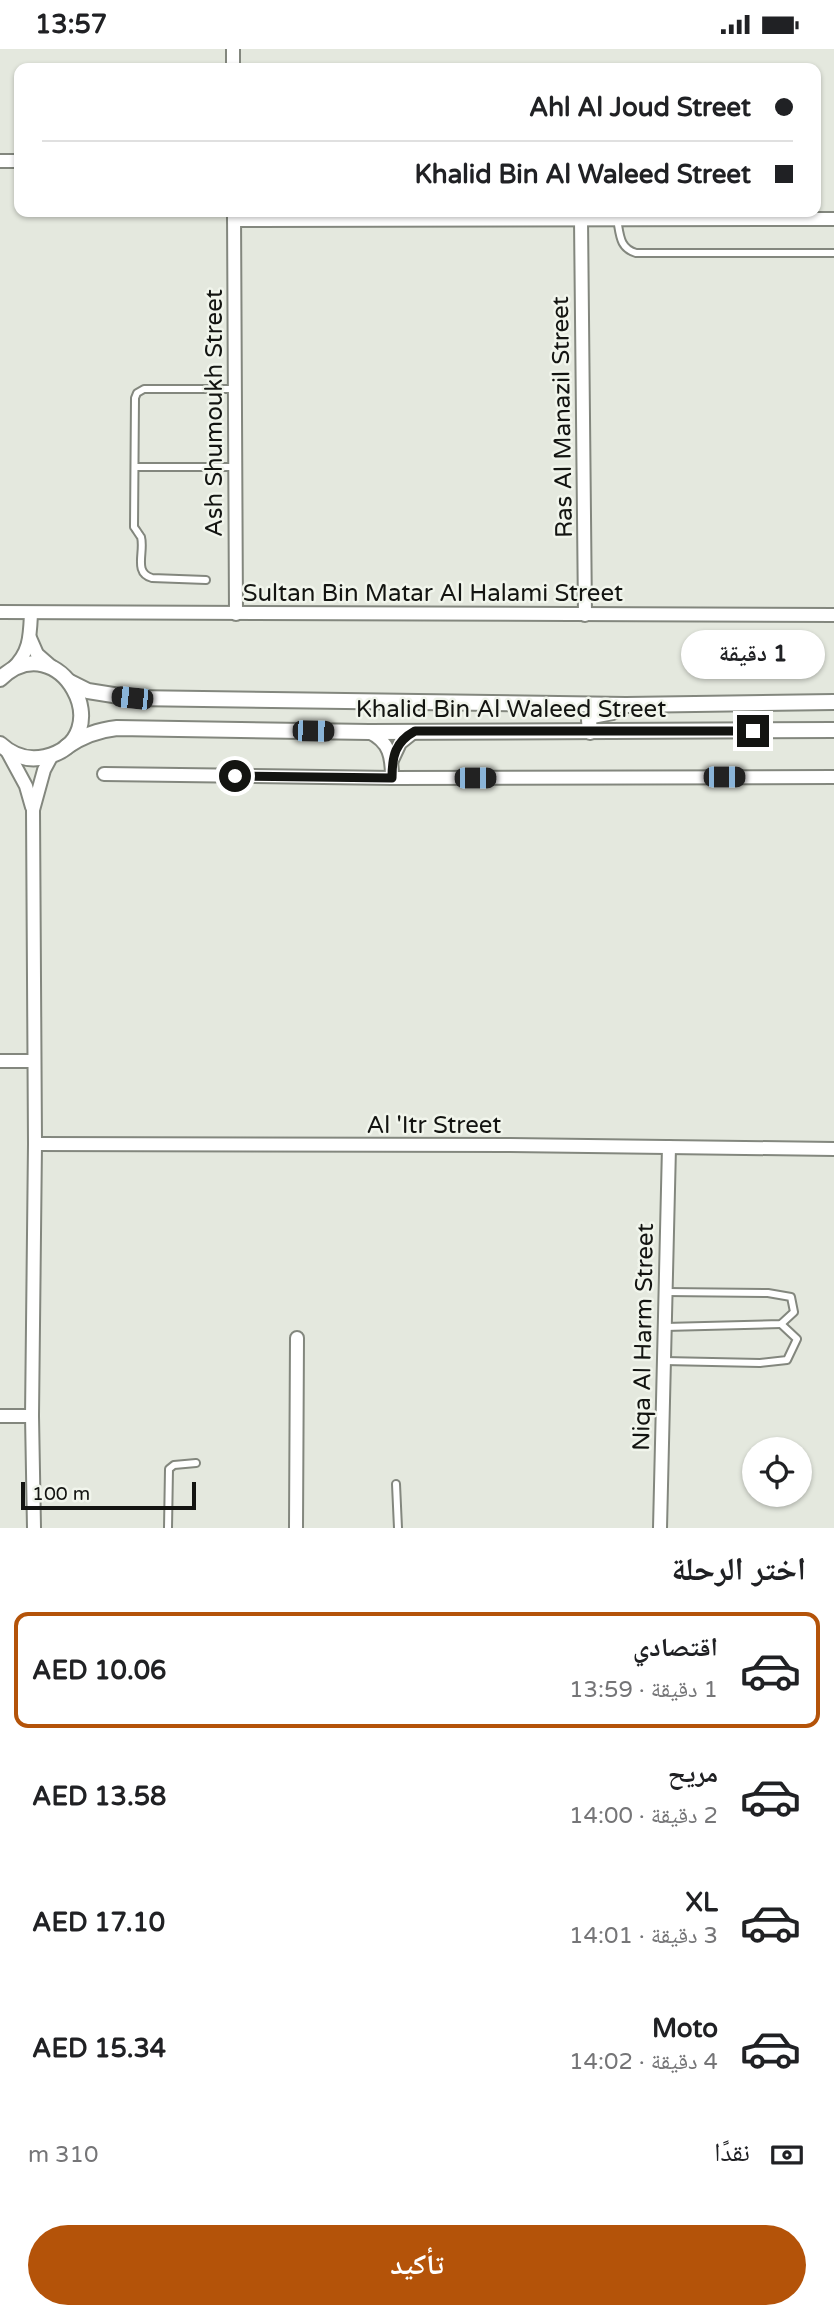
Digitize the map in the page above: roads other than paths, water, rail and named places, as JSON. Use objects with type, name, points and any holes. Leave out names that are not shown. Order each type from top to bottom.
[{"type":"street","name":"Ash Shumoukh Street","points":[[234,217],[236,614]]},
{"type":"street","points":[[350,217],[834,219]]},
{"type":"street","name":"Ras Al Manazil Street","points":[[581,219],[585,615]]},
{"type":"street","name":"Sultan Bin Matar Al Halami Street","points":[[0,612],[834,615]]},
{"type":"street","points":[[2,677],[21,660],[30,638],[31,613]]},
{"type":"street","points":[[30,638],[37,654],[70,682],[80,703],[79,727],[66,747]]},
{"type":"street","points":[[2,677],[23,666],[32,665],[42,665],[59,672]]},
{"type":"street","name":"Khalid Bin Al Waleed Street","points":[[70,682],[88,691],[132,698],[626,705],[834,702]]},
{"type":"street","points":[[590,732],[589,720],[592,716],[614,712],[626,705]]},
{"type":"street","name":"Khalid Bin Al Waleed Street","points":[[52,755],[86,735],[117,728],[369,732],[834,730]]},
{"type":"street","points":[[392,760],[400,743],[415,731]]},
{"type":"street","points":[[369,732],[387,746],[392,760],[392,778]]},
{"type":"street","points":[[3,747],[28,759],[52,755]]},
{"type":"street","points":[[3,747],[26,786],[33,810]]},
{"type":"street","points":[[34,1528],[33,810],[44,770],[52,755]]},
{"type":"street","points":[[104,774],[392,778],[834,777]]},
{"type":"street","points":[[0,1061],[33,1061]]},
{"type":"street","name":"Al 'Itr Street","points":[[35,1144],[834,1149]]},
{"type":"street","name":"Niqa Al Harm Street","points":[[660,1528],[669,1147]]},
{"type":"street","points":[[296,1338],[296,1528]]},
{"type":"street","points":[[0,1416],[32,1416]]},
{"type":"lane","points":[[617,219],[622,245],[636,253],[834,253]]},
{"type":"lane","points":[[206,580],[152,578],[142,572],[141,537],[134,527],[135,398],[139,391],[150,388],[235,389]]},
{"type":"lane","points":[[135,467],[235,467]]},
{"type":"lane","points":[[665,1327],[781,1324],[794,1312],[791,1297],[768,1293],[666,1292]]},
{"type":"lane","points":[[664,1361],[760,1363],[787,1360],[797,1339],[781,1324]]},
{"type":"lane","points":[[168,1528],[169,1469],[174,1465],[196,1463]]},
{"type":"lane","points":[[396,1483],[398,1528]]}]
